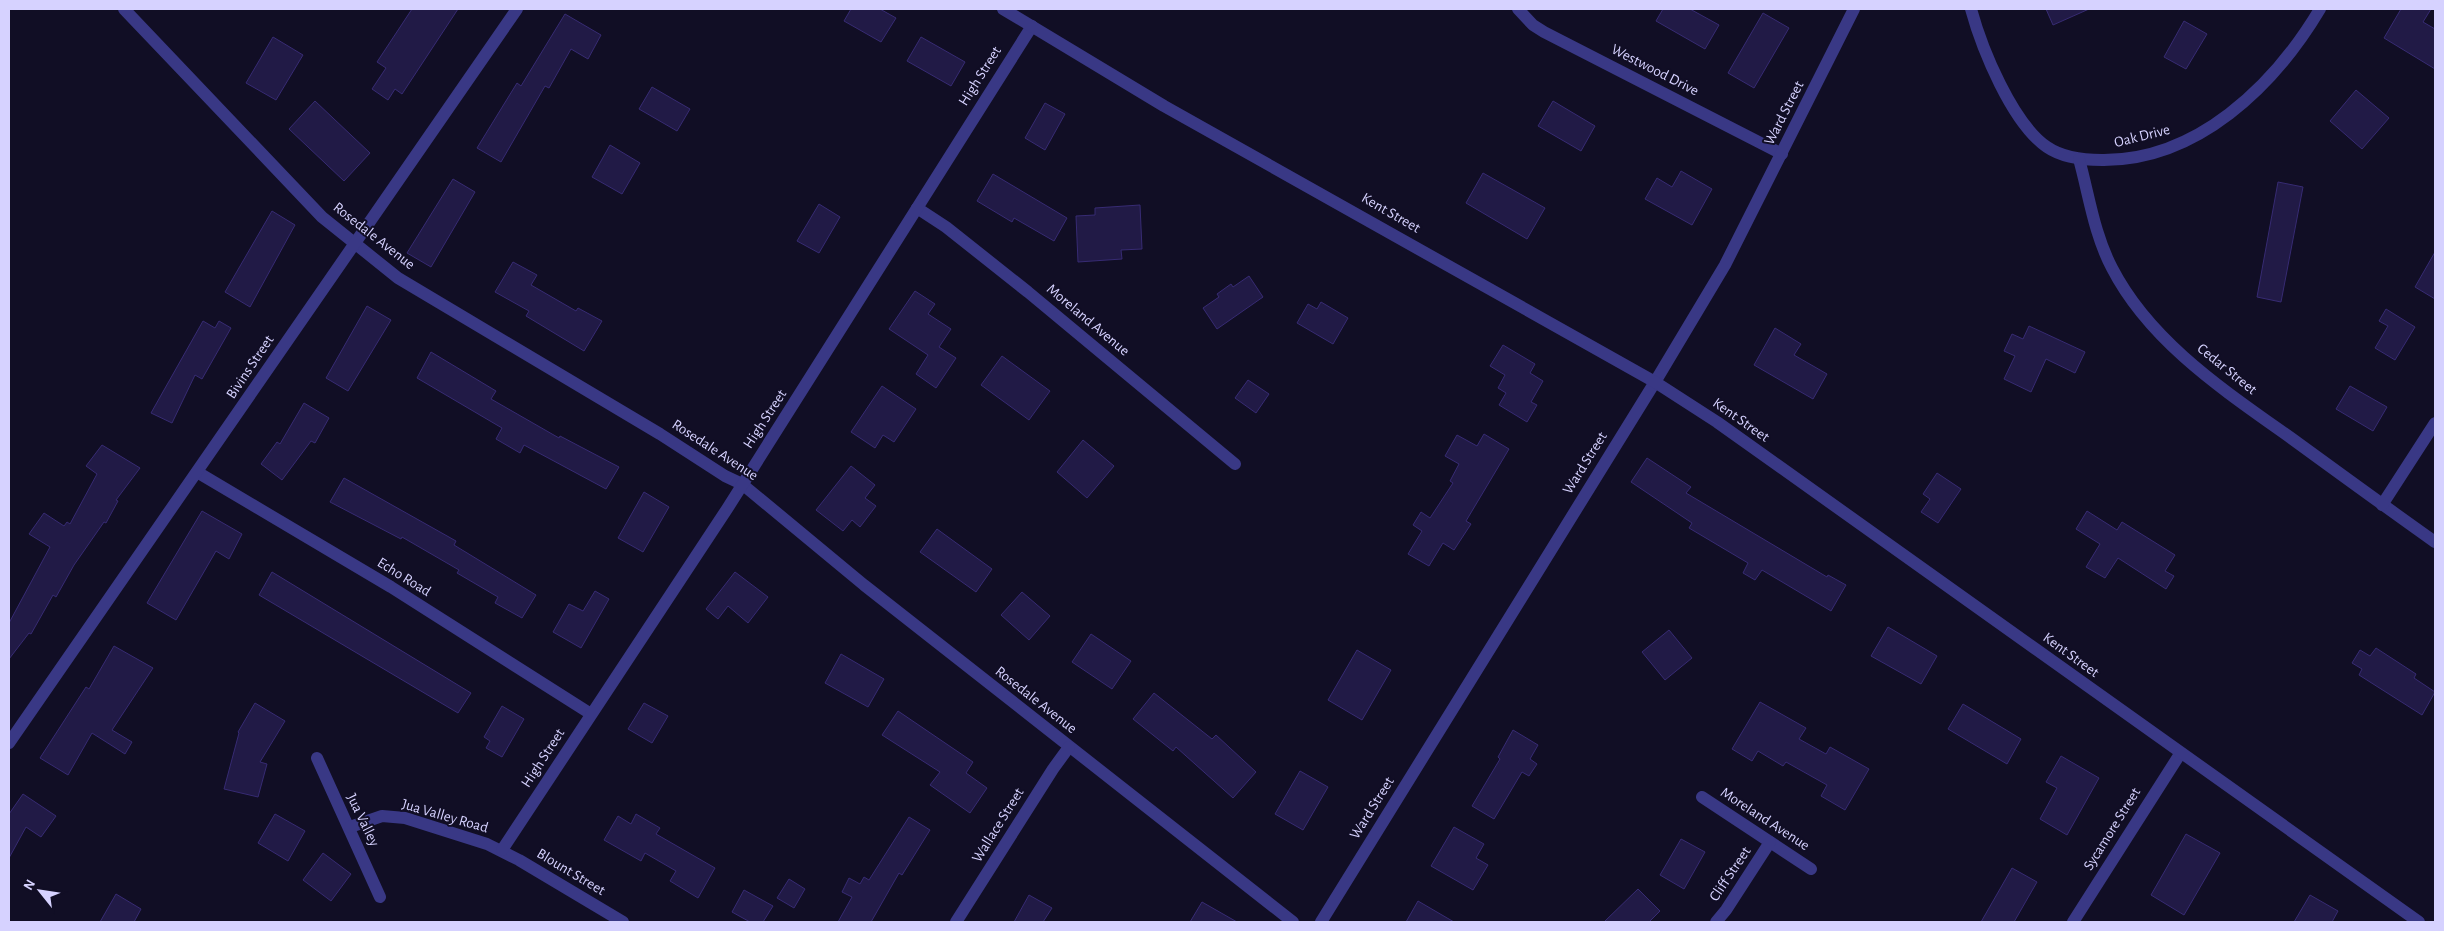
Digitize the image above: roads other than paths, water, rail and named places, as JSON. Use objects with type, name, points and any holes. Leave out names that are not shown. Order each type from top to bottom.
[{"type":"street","name":"Rosedale Avenue","points":[[124,9],[322,217],[398,278],[660,434],[725,476],[742,484],[864,585],[1293,922]]},
{"type":"street","name":"Bivins Street","points":[[9,743],[517,9]]},
{"type":"street","name":"Kent Street","points":[[1003,9],[1164,106],[1656,382],[1717,422],[2414,921]]},
{"type":"street","name":"Westwood Drive","points":[[1518,9],[1533,25],[1544,32],[1782,154]]},
{"type":"street","name":"Ward Street","points":[[1321,922],[1656,382],[1725,265],[1854,9]]},
{"type":"street","name":"Oak Drive","points":[[1971,9],[1986,55],[2025,124],[2047,147],[2062,155],[2079,159],[2114,160],[2136,157],[2177,145],[2203,133],[2242,105],[2279,66],[2320,9]]},
{"type":"street","name":"High Street","points":[[502,850],[742,484],[1032,26]]},
{"type":"street","name":"Cedar Street","points":[[2079,159],[2104,252],[2121,284],[2144,316],[2173,347],[2248,407],[2435,542]]},
{"type":"street","name":"Moreland Avenue","points":[[917,208],[946,227],[1028,292],[1235,464]]},
{"type":"street","points":[[2382,505],[2435,423]]},
{"type":"street","name":"Echo Road","points":[[197,472],[391,587],[591,714]]},
{"type":"street","name":"Wallace Street","points":[[956,922],[1053,769],[1069,747]]},
{"type":"street","name":"Sycamore Street","points":[[2072,922],[2180,754]]},
{"type":"street","name":"Jua Valley","points":[[316,758],[326,782],[350,827],[380,897]]},
{"type":"street","name":"Moreland Avenue","points":[[1702,797],[1811,869]]},
{"type":"street","name":"Jua Valley Road","points":[[350,827],[382,816],[405,818],[502,850]]},
{"type":"street","name":"Cliff Street","points":[[1716,922],[1726,910],[1770,842]]},
{"type":"street","name":"Blount Street","points":[[502,850],[623,922]]}]
